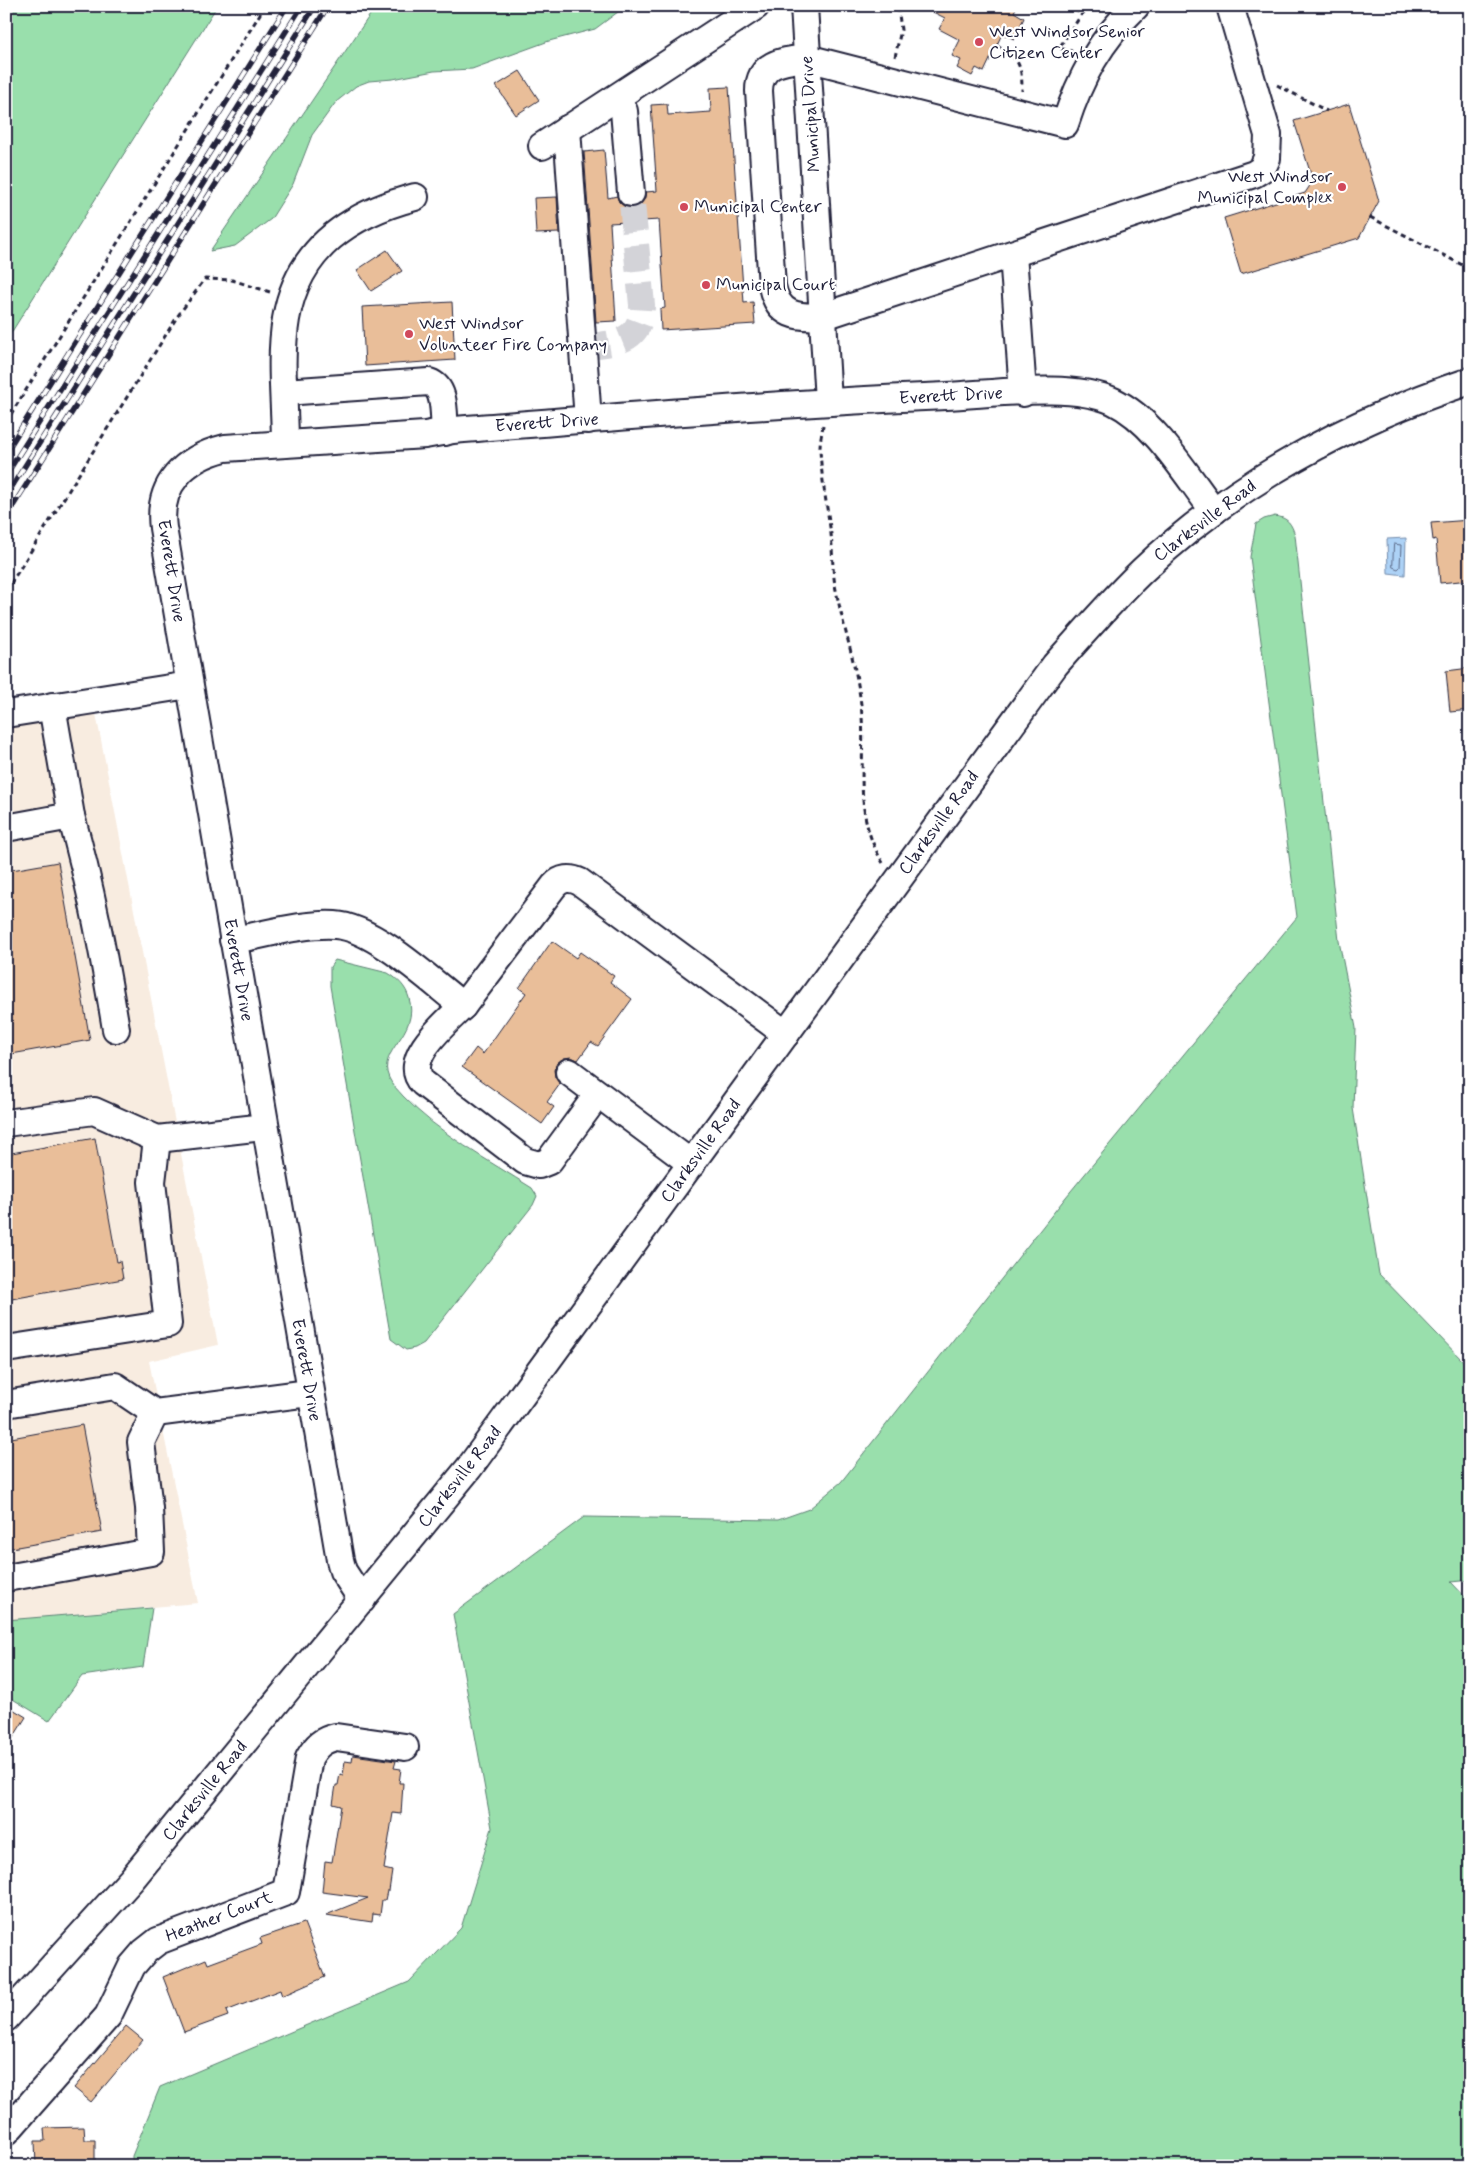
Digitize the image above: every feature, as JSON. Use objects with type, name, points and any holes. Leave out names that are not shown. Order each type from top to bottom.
[{"type":"street","points":[[542,146],[756,6]]},
{"type":"street","name":"Municipal Drive","points":[[804,6],[824,316],[826,402]]},
{"type":"street","points":[[1136,6],[1105,39],[1095,53],[1075,93],[1065,124],[807,58],[776,63],[764,72],[760,81],[772,286],[776,300],[788,312],[812,317],[824,316],[1247,177],[1262,169],[1266,163],[1268,135],[1230,6]]},
{"type":"street","points":[[617,98],[624,112],[631,193]]},
{"type":"street","points":[[568,130],[588,420]]},
{"type":"street","points":[[285,444],[284,332],[291,299],[308,265],[336,232],[373,210],[415,197]]},
{"type":"street","points":[[1013,254],[1023,393]]},
{"type":"street","name":"Clarksville Road","points":[[6,2018],[131,1880],[469,1468],[1060,658],[1102,610],[1143,570],[1214,511],[1262,478],[1316,446],[1372,418],[1430,394],[1470,381]]},
{"type":"street","points":[[284,392],[430,382],[436,385],[441,392],[445,432]]},
{"type":"street","name":"Everett Drive","points":[[362,1600],[341,1566],[309,1393],[162,528],[164,498],[181,470],[198,456],[225,448],[425,436],[445,432],[826,402],[1023,393],[1089,394],[1124,407],[1149,428],[1214,511]]},
{"type":"street","points":[[6,714],[189,685]]},
{"type":"street","points":[[52,706],[71,816],[97,921],[116,1029]]},
{"type":"street","points":[[6,828],[71,816]]},
{"type":"street","points":[[598,1094],[549,1161],[534,1165],[525,1161],[423,1083],[417,1075],[416,1066],[419,1057],[437,1031],[463,1006],[554,886],[561,880],[571,879],[580,882],[786,1034]]},
{"type":"street","points":[[233,940],[313,926],[344,926],[372,938],[396,953],[463,1006]]},
{"type":"street","points":[[569,1072],[692,1164]]},
{"type":"street","points":[[6,1124],[94,1111],[157,1138],[264,1127]]},
{"type":"street","points":[[6,1349],[168,1324],[152,1182],[157,1138]]},
{"type":"street","points":[[6,1404],[115,1386],[155,1413],[309,1393]]},
{"type":"street","points":[[6,1578],[151,1552],[150,1508],[140,1442],[155,1413]]},
{"type":"street","name":"Heather Court","points":[[6,2132],[108,2016],[132,1966],[144,1952],[158,1941],[286,1892],[309,1758],[315,1748],[324,1740],[336,1737],[404,1747]]},
{"type":"path","points":[[6,422],[265,6]]},
{"type":"path","points":[[895,60],[901,30],[898,6]]},
{"type":"path","points":[[1066,6],[1082,14]]},
{"type":"path","points":[[1074,60],[1071,51],[1059,48],[1089,6]]},
{"type":"path","points":[[997,45],[1014,56],[1019,64],[1022,72],[1022,96]]},
{"type":"path","points":[[1275,84],[1327,111]]},
{"type":"path","points":[[1370,217],[1470,270]]},
{"type":"path","points":[[6,591],[177,317],[205,279],[232,280],[291,299]]},
{"type":"path","points":[[826,402],[820,450],[836,590],[854,664],[864,723],[861,775],[862,810],[876,851],[883,864],[898,880]]},
{"type":"shaded area","points":[[91,688],[218,1345],[149,1361],[198,1603],[6,1620],[6,701]]},
{"type":"green space","points":[[6,6],[217,6],[6,341]]},
{"type":"green space","points":[[376,6],[626,6],[595,29],[549,41],[472,69],[434,71],[393,79],[369,81],[356,86],[336,102],[312,135],[293,184],[271,219],[235,246],[210,251]]},
{"type":"green space","points":[[1275,516],[1283,518],[1288,522],[1295,535],[1339,941],[1356,1028],[1353,1108],[1379,1274],[1463,1361],[1470,1391],[1470,1580],[1451,1582],[1470,1602],[1470,2166],[132,2166],[132,2156],[160,2087],[409,1982],[461,1928],[492,1828],[453,1614],[584,1517],[778,1520],[809,1509],[841,1482],[1066,1197],[1297,917],[1250,557],[1256,524],[1264,519]]},
{"type":"green space","points":[[335,960],[388,973],[401,984],[408,994],[411,1011],[409,1022],[388,1059],[389,1078],[395,1087],[417,1110],[432,1122],[464,1146],[532,1188],[537,1196],[533,1205],[424,1343],[406,1350],[391,1339],[330,986],[330,967]]},
{"type":"green space","points":[[152,1608],[143,1667],[82,1676],[49,1721],[6,1695],[6,1620]]},
{"type":"water","points":[[1406,538],[1405,575],[1388,573],[1387,539]]},
{"type":"building","name":"West Windsor Senior Citizen Center","points":[[921,6],[1017,6],[1014,12],[1024,18],[1014,39],[1002,34],[984,72],[976,68],[972,76],[957,68],[961,60],[952,56],[960,40],[939,29],[945,18]]},
{"type":"building","points":[[520,71],[539,100],[516,115],[496,86]]},
{"type":"building","name":"Municipal Center","points":[[729,87],[744,303],[753,302],[755,324],[661,330],[660,309],[665,308],[659,220],[610,223],[616,321],[596,322],[584,152],[604,150],[608,198],[617,196],[619,202],[625,207],[639,206],[644,200],[646,192],[657,191],[651,105],[667,104],[668,115],[711,112],[710,88]]},
{"type":"building","name":"West Windsor Municipal Complex","points":[[1349,104],[1379,201],[1359,238],[1241,274],[1224,218],[1305,193],[1313,181],[1294,121]]},
{"type":"building","points":[[557,197],[559,233],[536,234],[534,198]]},
{"type":"building","points":[[387,250],[402,271],[371,291],[357,270]]},
{"type":"building","name":"West Windsor Volunteer Fire Company","points":[[452,302],[455,360],[365,366],[362,307]]},
{"type":"building","points":[[1470,520],[1470,580],[1440,583],[1436,539],[1433,540],[1431,523]]},
{"type":"building","points":[[1470,668],[1470,710],[1450,712],[1446,671]]},
{"type":"building","points":[[58,862],[90,1040],[6,1055],[6,871]]},
{"type":"building","points":[[552,941],[576,958],[580,952],[614,976],[610,982],[632,999],[598,1046],[591,1042],[578,1060],[571,1057],[564,1058],[557,1063],[554,1070],[555,1077],[560,1084],[547,1102],[554,1107],[542,1124],[462,1067],[476,1048],[483,1054],[526,993],[519,988]]},
{"type":"building","points":[[95,1138],[117,1262],[120,1261],[123,1279],[6,1300],[6,1154]]},
{"type":"building","points":[[82,1425],[102,1532],[6,1549],[6,1439]]},
{"type":"building","points":[[6,1705],[26,1717],[6,1749]]},
{"type":"building","points":[[353,1755],[396,1761],[394,1768],[401,1769],[399,1783],[403,1783],[401,1814],[393,1813],[384,1869],[392,1871],[389,1891],[387,1891],[385,1900],[382,1900],[380,1915],[373,1914],[372,1922],[326,1915],[368,1898],[322,1892],[325,1861],[332,1862],[341,1806],[333,1804],[336,1785],[338,1785],[340,1774],[343,1775],[345,1761],[352,1762]]},
{"type":"building","points":[[304,1923],[325,1977],[282,1996],[280,1990],[226,2011],[228,2016],[184,2032],[163,1977],[206,1959],[208,1964],[262,1944],[260,1938]]},
{"type":"building","points":[[126,2026],[143,2040],[91,2102],[74,2088]]},
{"type":"building","points":[[84,2127],[85,2140],[95,2140],[95,2166],[36,2166],[35,2141],[45,2141],[44,2128]]},
{"type":"tunnel","points":[[583,346],[605,344],[624,339],[637,327],[641,318],[642,305],[631,193]]},
{"type":"railway","points":[[6,452],[287,6]]},
{"type":"railway","points":[[6,475],[302,6]]},
{"type":"railway","points":[[6,496],[315,6]]},
{"type":"railway","points":[[6,517],[328,6]]},
{"type":"place","name":"West Windsor Senior Citizen Center","points":[[979,42]]},
{"type":"place","name":"West Windsor Municipal Complex","points":[[1342,187]]},
{"type":"place","name":"Municipal Center","points":[[684,207]]},
{"type":"place","name":"Municipal Court","points":[[706,285]]},
{"type":"place","name":"West Windsor Volunteer Fire Company","points":[[409,334]]}]
